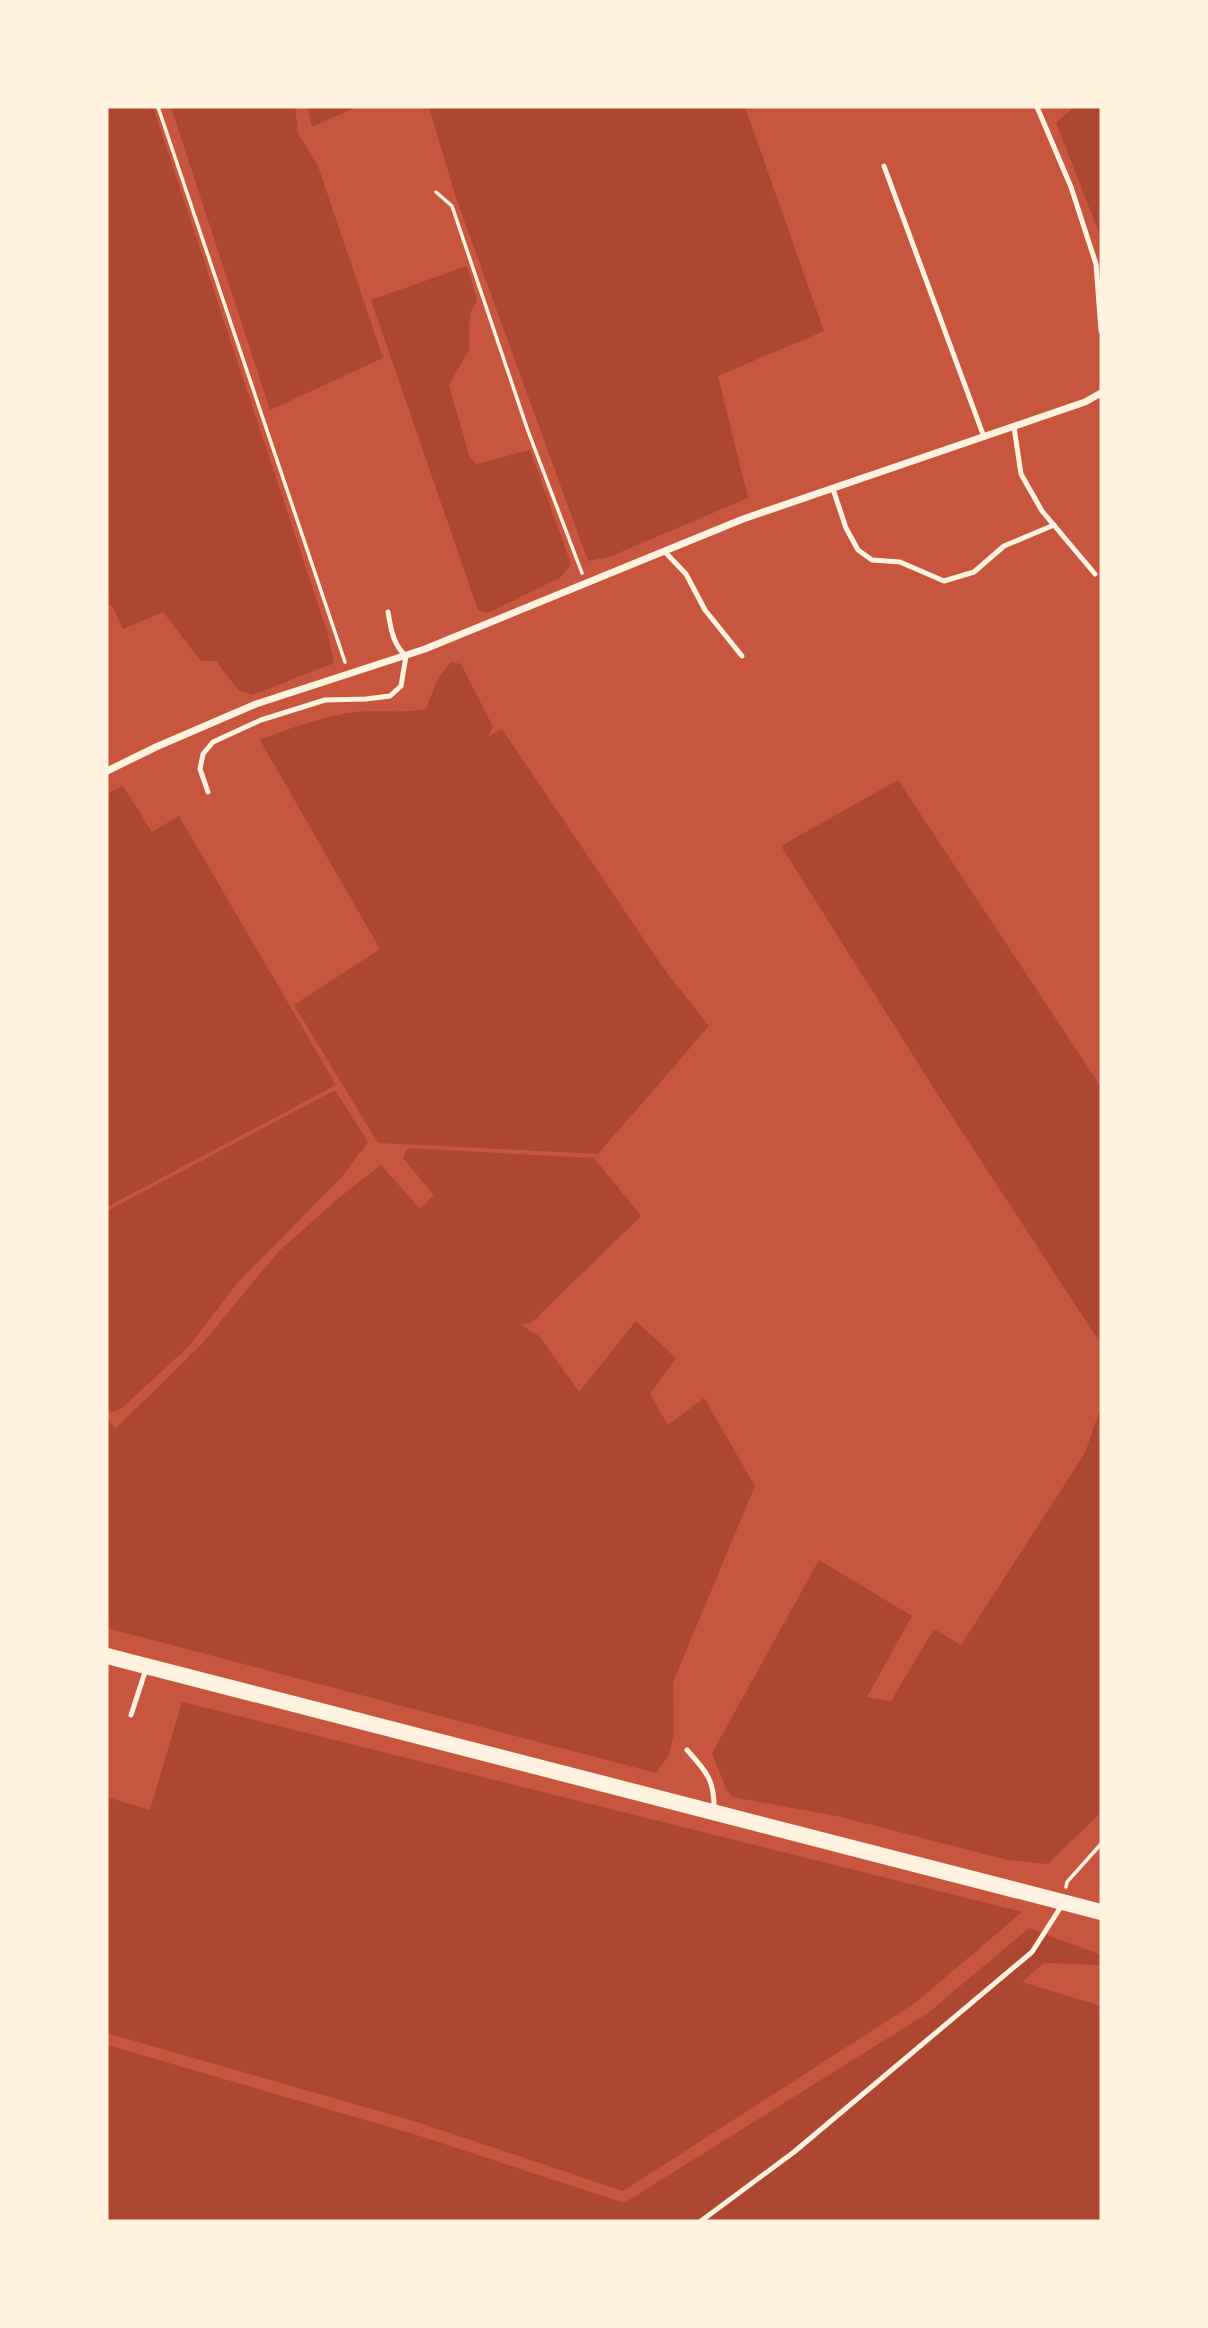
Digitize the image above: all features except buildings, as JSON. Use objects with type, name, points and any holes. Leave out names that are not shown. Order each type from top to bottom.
[{"type":"main road","points":[[107,1656],[1101,1912]]},
{"type":"street","points":[[107,771],[256,704],[406,656],[743,519],[1014,427],[1085,402],[1101,393]]},
{"type":"lane","points":[[1037,107],[1071,187],[1096,264],[1101,331]]},
{"type":"lane","points":[[884,166],[984,437]]},
{"type":"lane","points":[[1014,427],[1021,474],[1042,511],[1095,574]]},
{"type":"lane","points":[[833,489],[846,528],[858,550],[872,561],[900,562],[944,581],[974,572],[1004,546],[1054,525]]},
{"type":"lane","points":[[664,551],[686,574],[705,610],[741,656]]},
{"type":"lane","points":[[208,792],[200,769],[203,754],[213,742],[261,720],[325,700],[390,696],[401,686],[406,656],[398,649],[388,612]]},
{"type":"lane","points":[[131,1715],[147,1666]]},
{"type":"lane","points":[[687,1750],[706,1772],[714,1790],[714,1812]]},
{"type":"lane","points":[[701,2221],[794,2152],[1032,1952],[1063,1902]]},
{"type":"path","points":[[158,107],[349,675]]},
{"type":"path","points":[[436,192],[452,206],[528,431],[586,583]]},
{"type":"path","points":[[1063,1902],[1067,1882],[1101,1844]]},
{"type":"shaded area","points":[[107,107],[153,107],[327,631],[334,663],[253,695],[238,690],[216,661],[201,661],[163,612],[123,629],[111,604],[107,607]]},
{"type":"shaded area","points":[[171,107],[295,107],[298,133],[318,166],[383,358],[270,410]]},
{"type":"shaded area","points":[[308,107],[356,107],[312,127]]},
{"type":"shaded area","points":[[429,107],[745,107],[824,331],[718,376],[748,498],[609,557],[588,561],[456,198]]},
{"type":"shaded area","points":[[1074,107],[1101,107],[1101,238],[1056,123]]},
{"type":"shaded area","points":[[467,266],[477,301],[470,313],[469,350],[449,385],[469,455],[476,464],[530,450],[571,564],[561,577],[488,613],[478,610],[371,300]]},
{"type":"shaded area","points":[[451,662],[461,664],[493,727],[488,737],[502,729],[664,969],[709,1026],[598,1154],[378,1143],[294,1005],[380,949],[260,740],[339,715],[426,709],[438,678]]},
{"type":"shaded area","points":[[898,780],[1101,1087],[1101,1344],[938,1095],[781,846]]},
{"type":"shaded area","points":[[123,786],[152,832],[179,816],[336,1085],[107,1207],[107,794]]},
{"type":"shaded area","points":[[335,1090],[368,1142],[341,1178],[239,1281],[190,1345],[121,1409],[107,1413],[107,1211]]},
{"type":"shaded area","points":[[408,1148],[594,1158],[641,1216],[531,1323],[520,1324],[539,1336],[579,1392],[636,1321],[676,1358],[650,1394],[668,1425],[704,1398],[755,1486],[673,1682],[674,1733],[669,1755],[656,1773],[107,1628],[107,1418],[115,1429],[201,1345],[278,1252],[381,1165],[420,1209],[434,1195],[403,1158]]},
{"type":"shaded area","points":[[1101,1406],[1101,1812],[1048,1864],[1008,1860],[837,1816],[732,1797],[726,1789],[712,1753],[819,1560],[912,1616],[867,1697],[891,1701],[934,1629],[961,1645],[1085,1453]]},
{"type":"shaded area","points":[[182,1702],[1022,1912],[915,2003],[623,2191],[417,2122],[107,2033],[107,1797],[150,1810]]},
{"type":"shaded area","points":[[1029,1928],[1101,1955],[1101,1965],[1044,1963],[1022,1982],[1101,2006],[1101,2221],[107,2221],[107,2045],[420,2136],[624,2203],[928,2013]]}]
